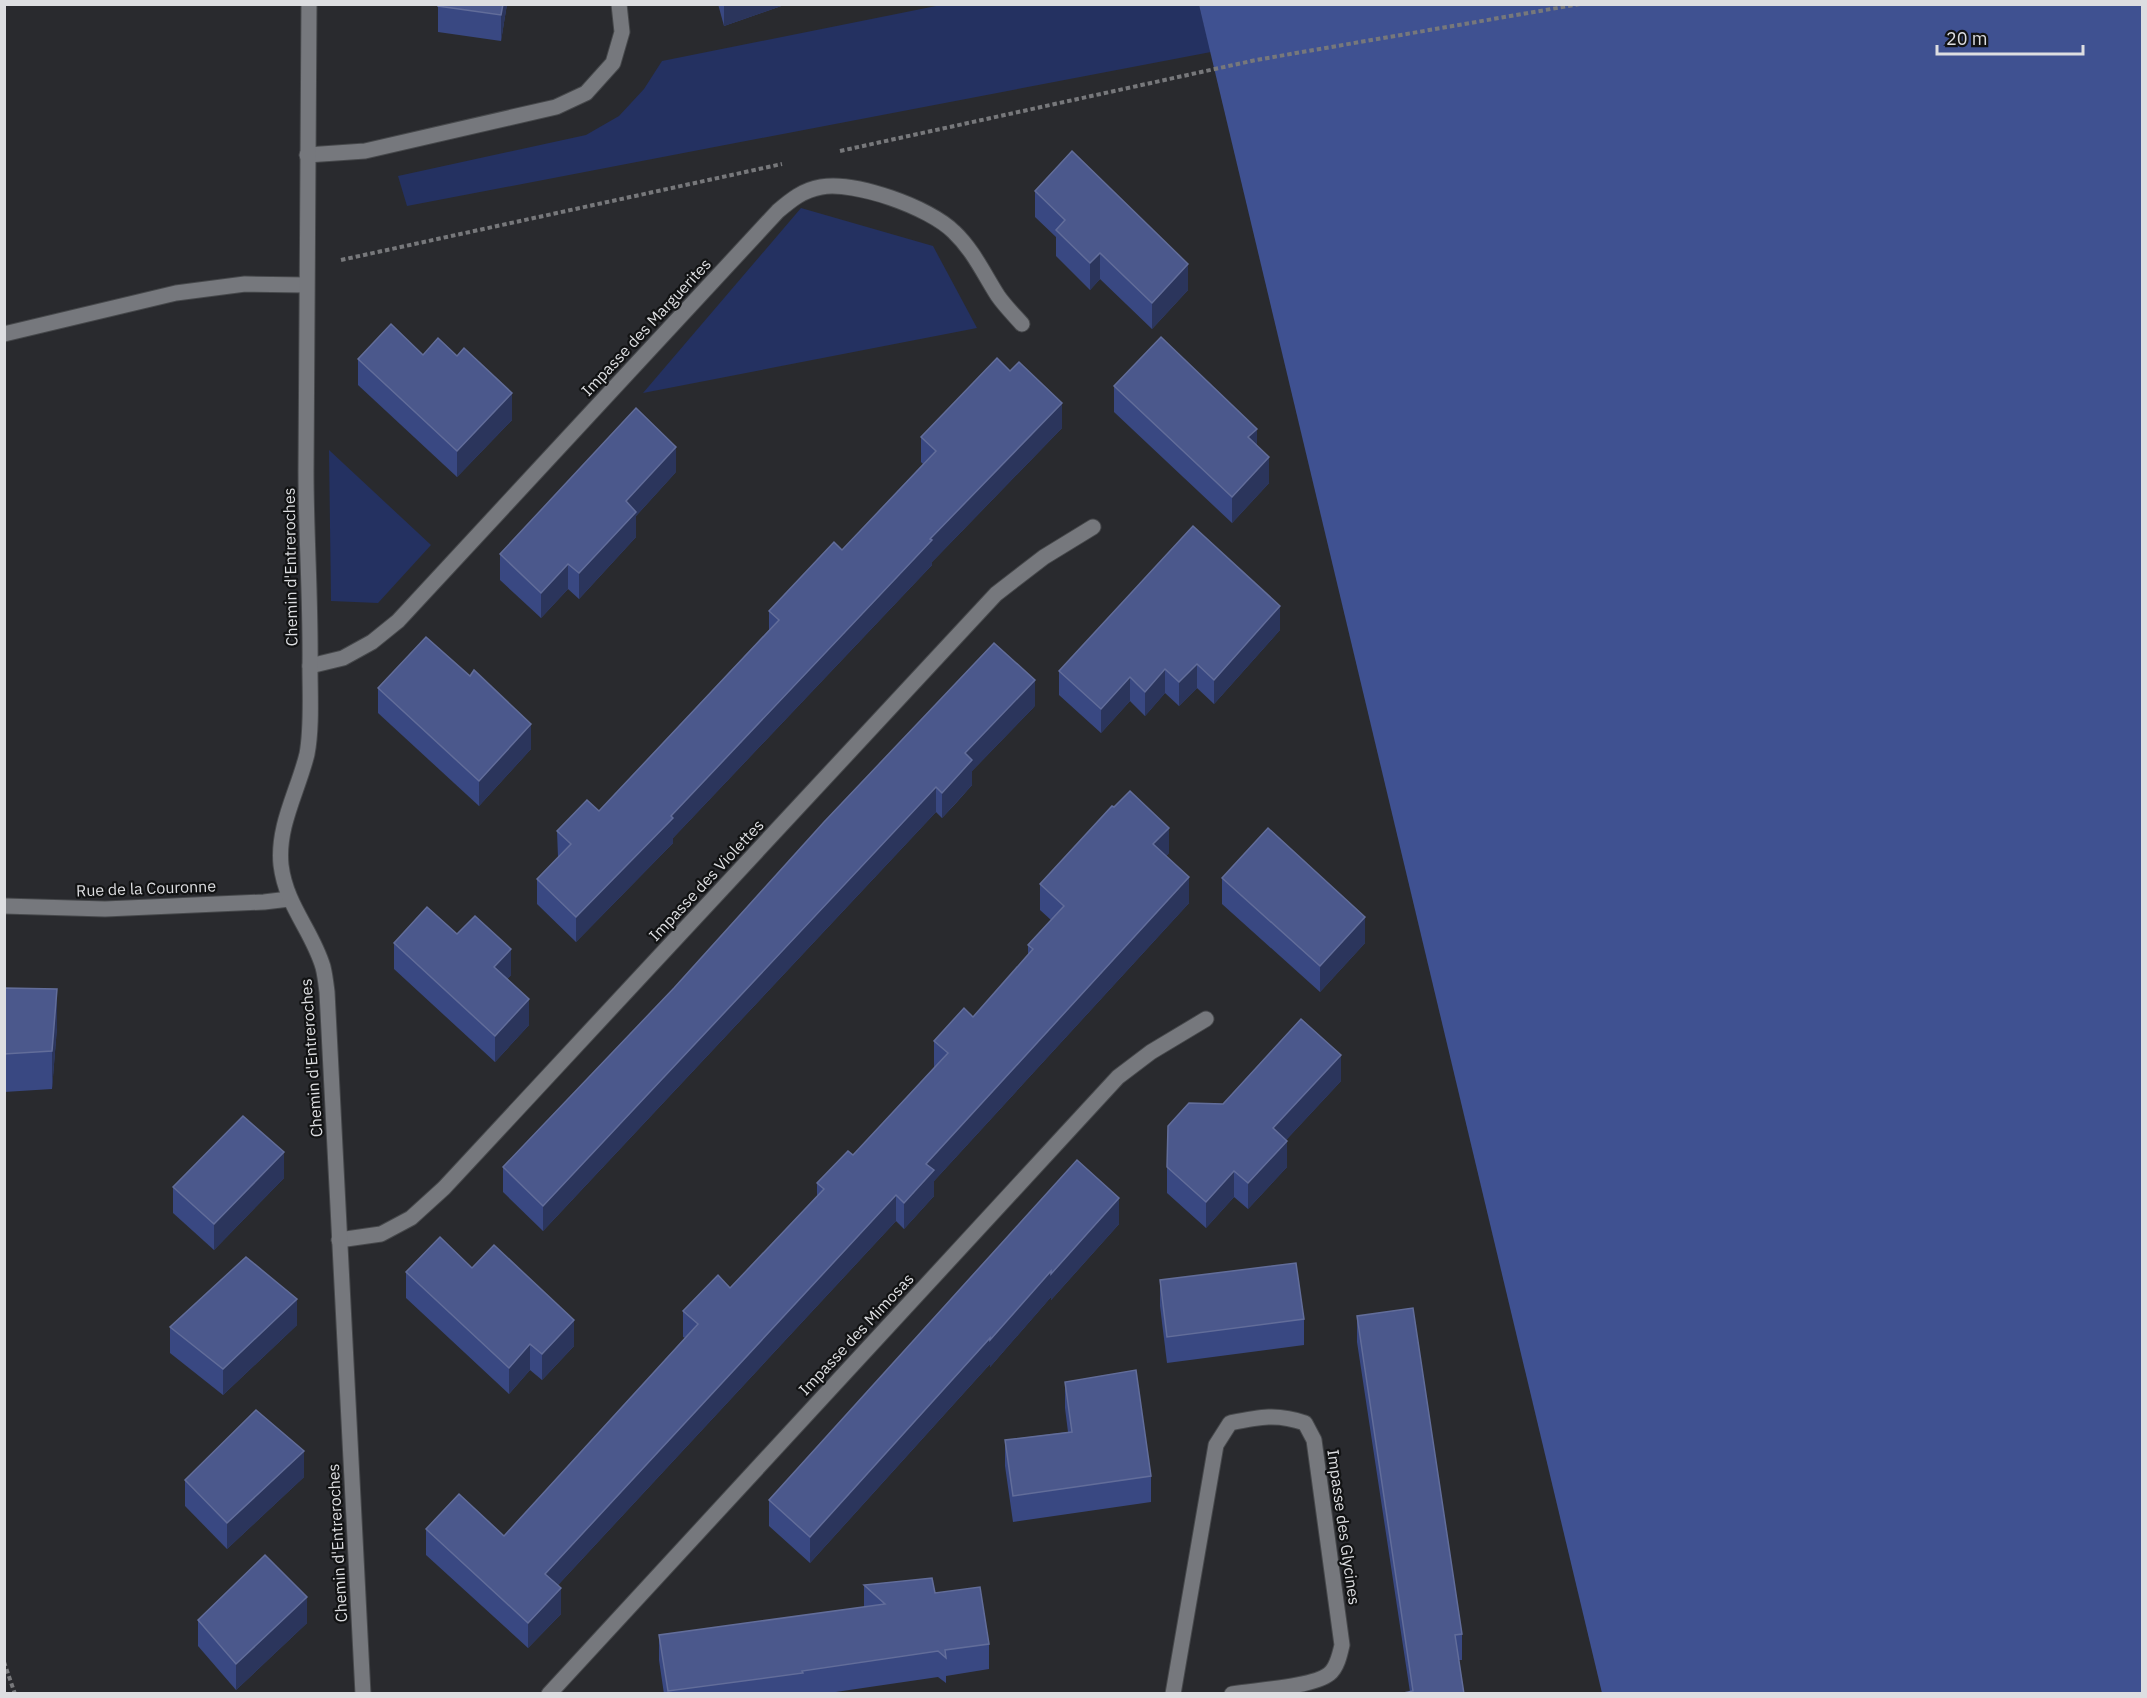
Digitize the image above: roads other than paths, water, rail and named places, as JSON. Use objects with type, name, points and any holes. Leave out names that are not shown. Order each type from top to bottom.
[{"type":"street","name":"Chemin d'Entreroches","points":[[309,4],[306,285],[306,479],[310,666],[308,750],[282,835],[281,865],[289,899],[313,943],[323,968],[327,992],[363,1694]]},
{"type":"street","points":[[307,155],[365,151],[556,107],[586,93],[613,63],[622,32],[620,4]]},
{"type":"street","name":"Impasse des Marguerites","points":[[310,666],[343,658],[372,642],[398,621],[778,211],[800,193],[823,186],[858,189],[902,201],[933,216],[953,231],[966,246],[978,261],[999,298],[1022,324]]},
{"type":"street","points":[[4,334],[176,293],[245,284],[306,285]]},
{"type":"street","name":"Impasse des Violettes","points":[[339,1240],[381,1234],[411,1218],[444,1188],[996,594],[1044,557],[1093,527]]},
{"type":"street","name":"Rue de la Couronne","points":[[4,906],[105,909],[289,899]]},
{"type":"street","name":"Impasse des Mimosas","points":[[549,1694],[1118,1077],[1151,1052],[1206,1019]]},
{"type":"street","name":"Impasse des Glycines","points":[[1173,1694],[1216,1445],[1230,1423],[1258,1418],[1288,1417],[1305,1424],[1314,1440],[1342,1645],[1339,1659],[1329,1674],[1311,1682],[1232,1694]]}]
